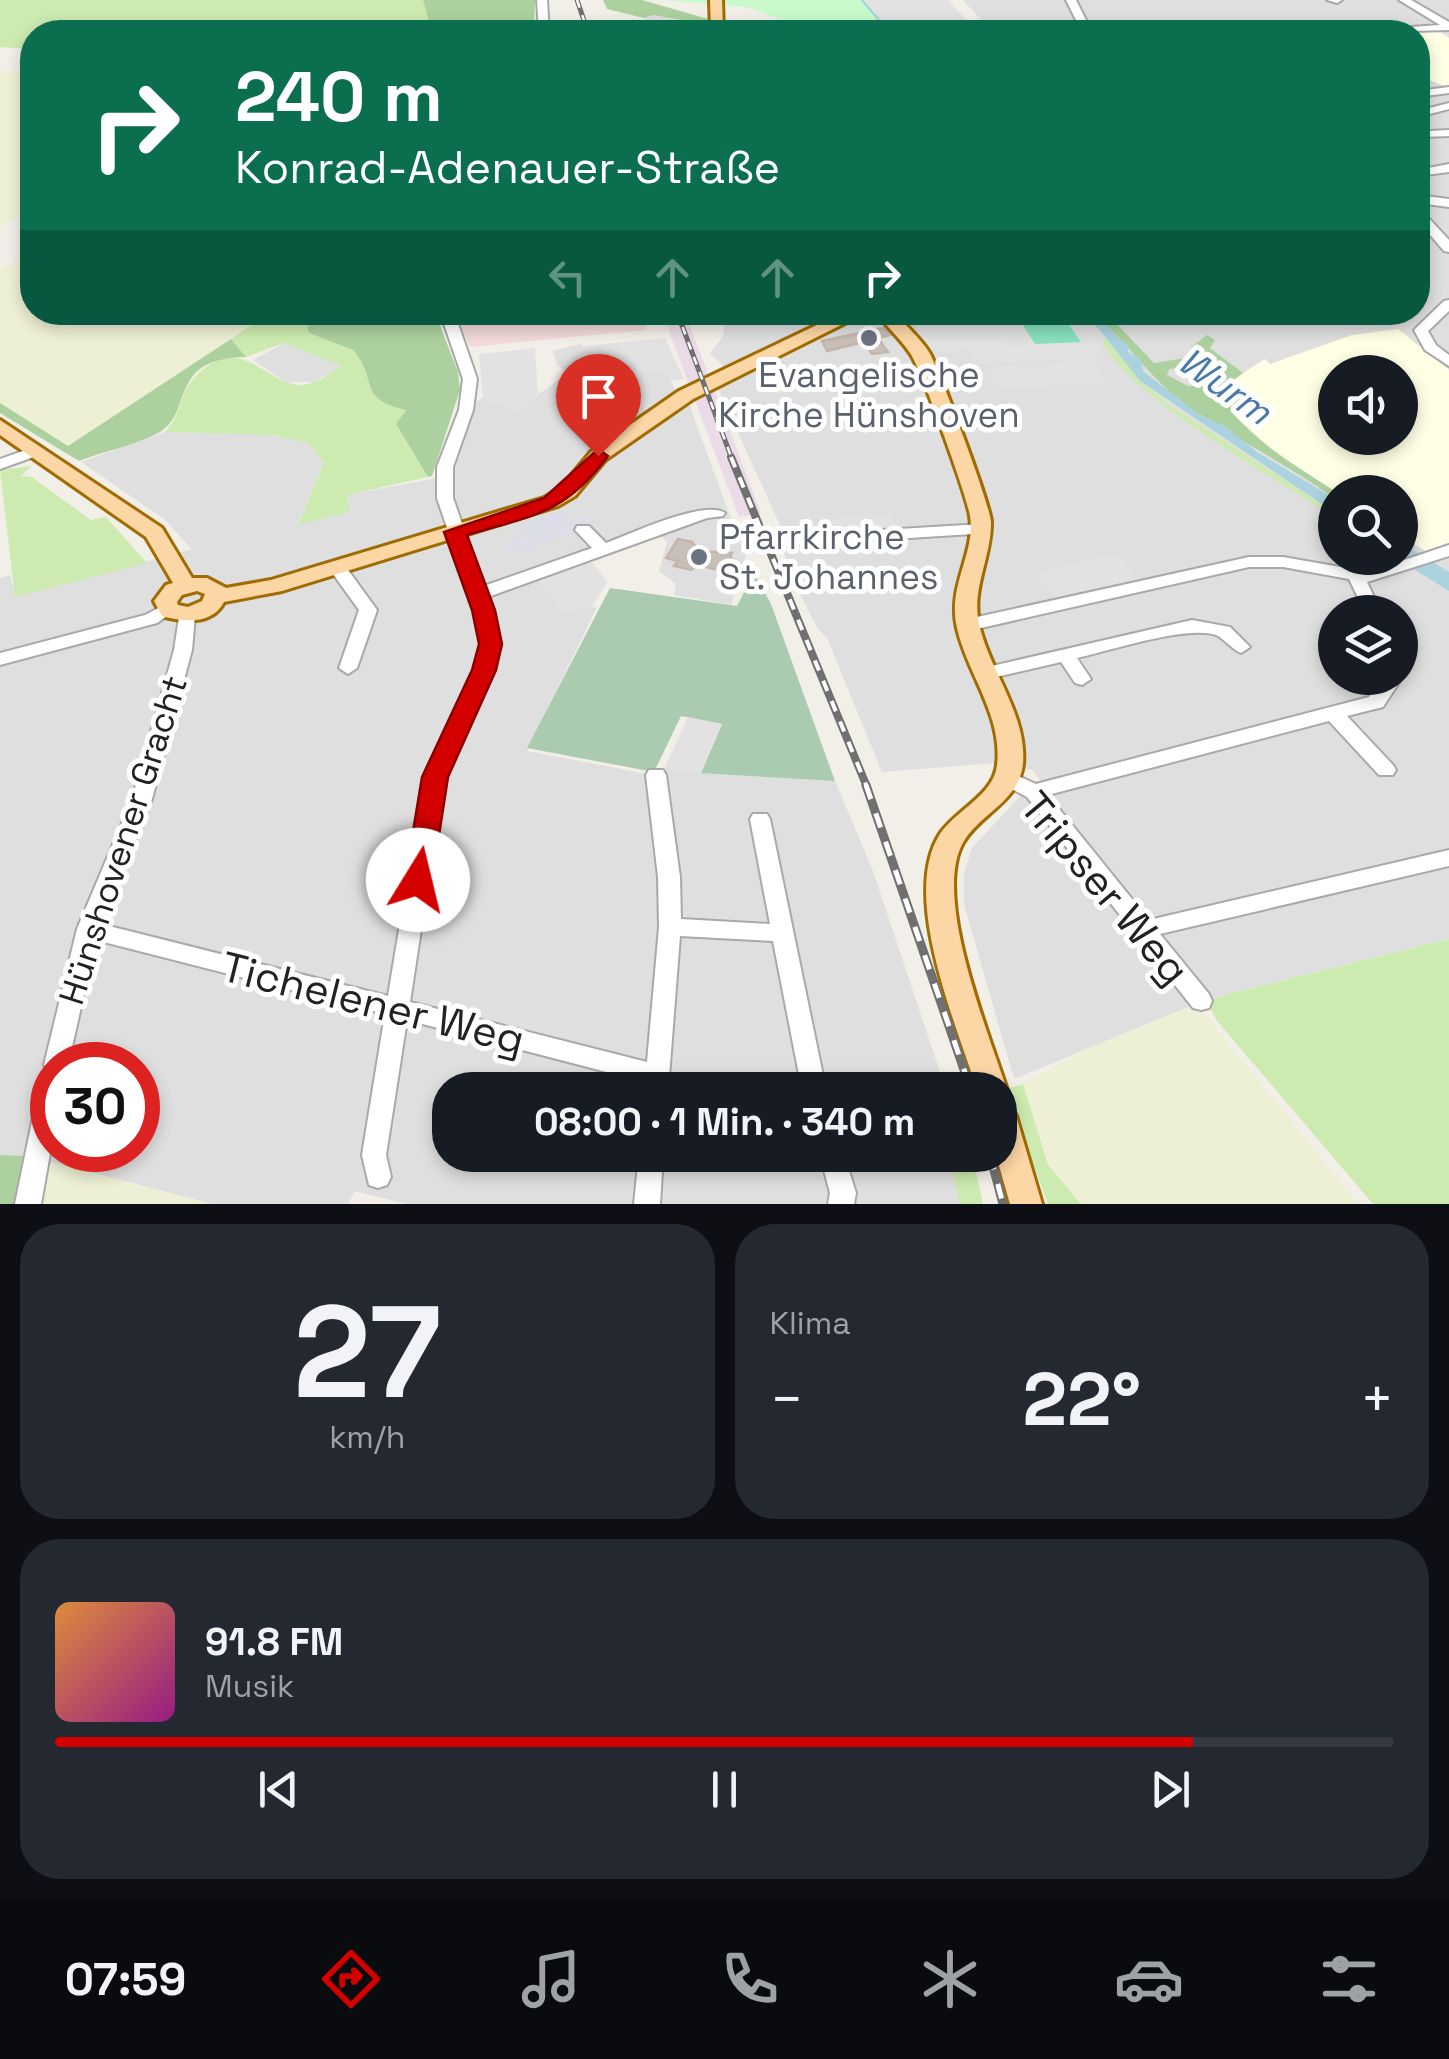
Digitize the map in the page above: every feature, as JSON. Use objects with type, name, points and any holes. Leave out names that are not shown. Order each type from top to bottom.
[{"type":"main road","points":[[218,596],[207,584],[185,585],[168,596],[177,612],[206,610],[218,596],[260,590],[551,502],[568,492],[598,456],[686,395],[832,325]]},
{"type":"main road","points":[[895,325],[921,354],[967,474],[982,530],[966,581],[968,624],[1010,749],[1007,778],[952,838],[944,855],[939,890],[987,1072]]},
{"type":"main road","points":[[0,426],[154,533],[185,585]]},
{"type":"main road","points":[[1017,1172],[1026,1204]]},
{"type":"street","points":[[1406,1],[1432,0]]},
{"type":"street","points":[[1406,1],[1445,27],[1449,36]]},
{"type":"street","points":[[1430,227],[1449,248]]},
{"type":"street","points":[[1430,321],[1449,304]]},
{"type":"street","points":[[378,1176],[374,1155],[435,777],[489,653],[490,638],[478,595],[445,498],[445,468],[466,410],[470,380],[452,325]]},
{"type":"street","points":[[1426,325],[1420,330],[1430,347],[1449,362]]},
{"type":"street","points":[[0,464],[37,451]]},
{"type":"street","points":[[478,595],[705,513],[717,513]]},
{"type":"street","points":[[583,530],[603,550]]},
{"type":"street","points":[[783,541],[982,530]]},
{"type":"street","points":[[968,624],[1249,562],[1283,562],[1356,576],[1379,576],[1442,557]]},
{"type":"street","points":[[337,567],[368,610],[348,668]]},
{"type":"street","points":[[1356,576],[1365,595]]},
{"type":"street","points":[[0,659],[177,612]]},
{"type":"street","name":"Hünshovener Gracht","points":[[61,1042],[88,930],[142,799],[183,650],[177,612]]},
{"type":"street","points":[[983,674],[1192,626],[1224,631],[1242,647]]},
{"type":"street","points":[[1064,655],[1082,678]]},
{"type":"street","points":[[1034,792],[1334,714],[1376,702],[1381,695]]},
{"type":"street","points":[[1334,714],[1386,770]]},
{"type":"street","points":[[656,775],[669,877],[670,927],[658,1072]]},
{"type":"street","name":"Tripser Weg","points":[[1007,778],[1034,792],[1200,1001]]},
{"type":"street","points":[[760,819],[810,1072]]},
{"type":"street","points":[[1146,929],[1449,858]]},
{"type":"street","points":[[670,927],[780,933]]},
{"type":"street","name":"Tichelener Weg","points":[[88,930],[396,1007],[619,1072]]},
{"type":"street","points":[[28,1204],[34,1172]]},
{"type":"street","points":[[647,1204],[650,1172]]},
{"type":"street","points":[[837,1172],[843,1192],[840,1204]]},
{"type":"shaded area","points":[[864,0],[948,0],[967,20],[881,20]]},
{"type":"shaded area","points":[[963,0],[1449,0],[1449,939],[1205,1000],[1017,1078],[1017,1072],[1012,1072],[964,904],[964,873],[972,848],[1020,796],[1047,791],[1033,770],[996,763],[882,772],[827,638],[817,628],[790,574],[793,572],[776,537],[783,532],[718,387],[737,377],[710,354],[723,336],[725,325],[1430,325],[1430,20],[981,20]]},
{"type":"shaded area","points":[[655,13],[691,20],[645,20],[643,15]]},
{"type":"shaded area","points":[[1430,29],[1449,38],[1449,88],[1430,80]]},
{"type":"shaded area","points":[[0,71],[20,72],[20,214],[0,228]]},
{"type":"shaded area","points":[[20,261],[20,325],[252,325],[67,447],[0,403],[0,269]]},
{"type":"shaded area","points":[[460,325],[645,325],[647,330],[470,347]]},
{"type":"shaded area","points":[[667,325],[690,325],[761,513],[739,517]]},
{"type":"shaded area","points":[[1398,329],[1449,370],[1449,545],[1428,553],[1418,546],[1418,475],[1318,475],[1318,480],[1273,451],[1234,415],[1250,410],[1226,384],[1265,359],[1270,364],[1352,335]]},
{"type":"shaded area","points":[[665,338],[684,379],[672,381],[666,371],[639,375],[633,362],[614,365],[584,346]]},
{"type":"shaded area","points":[[926,340],[1006,340],[1009,346],[1096,342],[1104,358],[975,364],[969,349],[930,351]]},
{"type":"shaded area","points":[[284,343],[344,365],[314,382],[286,382],[253,360]]},
{"type":"shaded area","points":[[580,344],[614,365],[633,362],[666,370],[677,394],[688,401],[731,519],[748,549],[731,605],[674,595],[676,584],[659,571],[667,542],[651,526],[535,572],[562,611],[597,607],[527,751],[663,777],[666,769],[835,781],[873,871],[940,1072],[432,1072],[432,1172],[952,1172],[960,1204],[407,1204],[355,1191],[348,1204],[212,1204],[90,1172],[160,1172],[160,1042],[30,1042],[30,1156],[0,1155],[0,578],[10,575],[16,596],[192,549],[164,519],[81,462],[165,432],[273,435],[308,443],[324,461],[298,524],[346,495],[453,475],[477,401],[483,398],[515,411],[568,373],[557,365],[553,351]]},
{"type":"shaded area","points":[[535,348],[538,398],[515,412],[483,398],[479,354]]},
{"type":"shaded area","points":[[1092,360],[1106,383],[996,388],[988,372],[994,371],[993,367]]},
{"type":"shaded area","points":[[566,512],[564,517],[577,522],[590,517],[597,524],[510,555],[502,544],[527,537],[519,523]]},
{"type":"shaded area","points":[[891,514],[895,528],[827,532],[823,519]]},
{"type":"shaded area","points":[[1117,554],[1140,580],[1056,599],[1036,573]]},
{"type":"shaded area","points":[[592,562],[607,582],[591,608],[562,612],[540,578]]},
{"type":"shaded area","points":[[754,573],[771,604],[835,781],[701,773],[722,724],[681,716],[654,772],[527,748],[610,588],[737,606]]},
{"type":"shaded area","points":[[688,717],[722,724],[701,773],[664,769]]},
{"type":"shaded area","points":[[1197,1004],[1358,1204],[1081,1204],[1048,1165],[1023,1084],[1088,1049]]},
{"type":"shaded area","points":[[45,1172],[89,1172],[212,1204],[39,1204]]},
{"type":"green space","points":[[0,0],[423,0],[430,20],[20,20],[20,48],[0,47]]},
{"type":"green space","points":[[423,0],[535,0],[534,20],[429,20]]},
{"type":"green space","points":[[603,0],[642,0],[708,19],[653,15],[644,18],[607,9]]},
{"type":"green space","points":[[665,0],[864,0],[881,20],[789,20],[746,7]]},
{"type":"green space","points":[[252,325],[309,325],[309,333],[353,350],[374,395],[407,410],[396,424],[428,477],[347,495],[349,512],[298,525],[324,462],[308,443],[273,435],[165,432],[194,378],[210,364],[225,358],[238,358],[300,385],[317,381],[342,366],[284,343],[246,357],[231,339]]},
{"type":"green space","points":[[440,325],[458,372],[460,390],[432,476],[428,477],[396,424],[406,410],[374,394],[353,350],[309,333],[307,328]]},
{"type":"green space","points":[[1023,325],[1069,325],[1081,342],[1035,344]]},
{"type":"green space","points":[[1105,325],[1118,325],[1154,363],[1198,356],[1191,347],[1207,335],[1215,340],[1210,348],[1243,373],[1227,385],[1251,410],[1244,412],[1185,367],[1169,369],[1167,375],[1188,386],[1205,386],[1236,410],[1234,415],[1245,427],[1318,480],[1318,487],[1216,425],[1155,377]]},
{"type":"green space","points":[[1106,338],[1140,381],[1171,406],[1318,502],[1318,507],[1172,411],[1117,364],[1103,343]]},
{"type":"green space","points":[[231,339],[246,357],[204,366],[193,376],[177,412],[160,432],[79,461],[0,413],[0,403],[68,446]]},
{"type":"green space","points":[[32,466],[21,476],[32,477],[91,520],[106,517],[147,563],[15,597],[0,470]]},
{"type":"green space","points":[[1449,939],[1449,1204],[1373,1204],[1217,1021],[1205,1000]]},
{"type":"green space","points":[[1023,1084],[1048,1165],[1081,1204],[1048,1204],[1017,1121],[1017,1086]]},
{"type":"green space","points":[[0,1155],[29,1156],[20,1204],[0,1204]]},
{"type":"green space","points":[[952,1172],[976,1172],[983,1204],[960,1204]]},
{"type":"water","points":[[1094,325],[1107,325],[1129,345],[1128,352],[1141,359],[1143,371],[1201,416],[1225,426],[1257,452],[1318,489],[1318,501],[1140,381]]},
{"type":"building","points":[[884,328],[890,335],[878,338],[888,352],[872,354],[864,342],[827,351],[822,341]]},
{"type":"building","name":"Pfarrkirche St. Johannes","points":[[678,539],[692,542],[699,551],[732,553],[730,557],[740,564],[726,572],[698,565],[691,570],[674,566],[678,561],[666,558]]},
{"type":"waterway","points":[[862,0],[879,20]]},
{"type":"waterway","name":"Wurm","points":[[1418,561],[1449,583]]},
{"type":"railway","points":[[577,0],[584,20]]},
{"type":"railway","points":[[682,325],[732,459]]},
{"type":"railway","points":[[731,457],[867,787]]},
{"type":"railway","points":[[866,785],[965,1072]]},
{"type":"railway","points":[[995,1172],[1003,1204]]},
{"type":"place","name":"Evangelische Kirche Hünshoven","points":[[869,338]]},
{"type":"place","name":"Pfarrkirche St. Johannes","points":[[699,557]]},
{"type":"route","points":[[418,880],[435,777],[484,670],[490,644],[484,610],[455,532],[551,502],[568,492],[598,456]]}]
